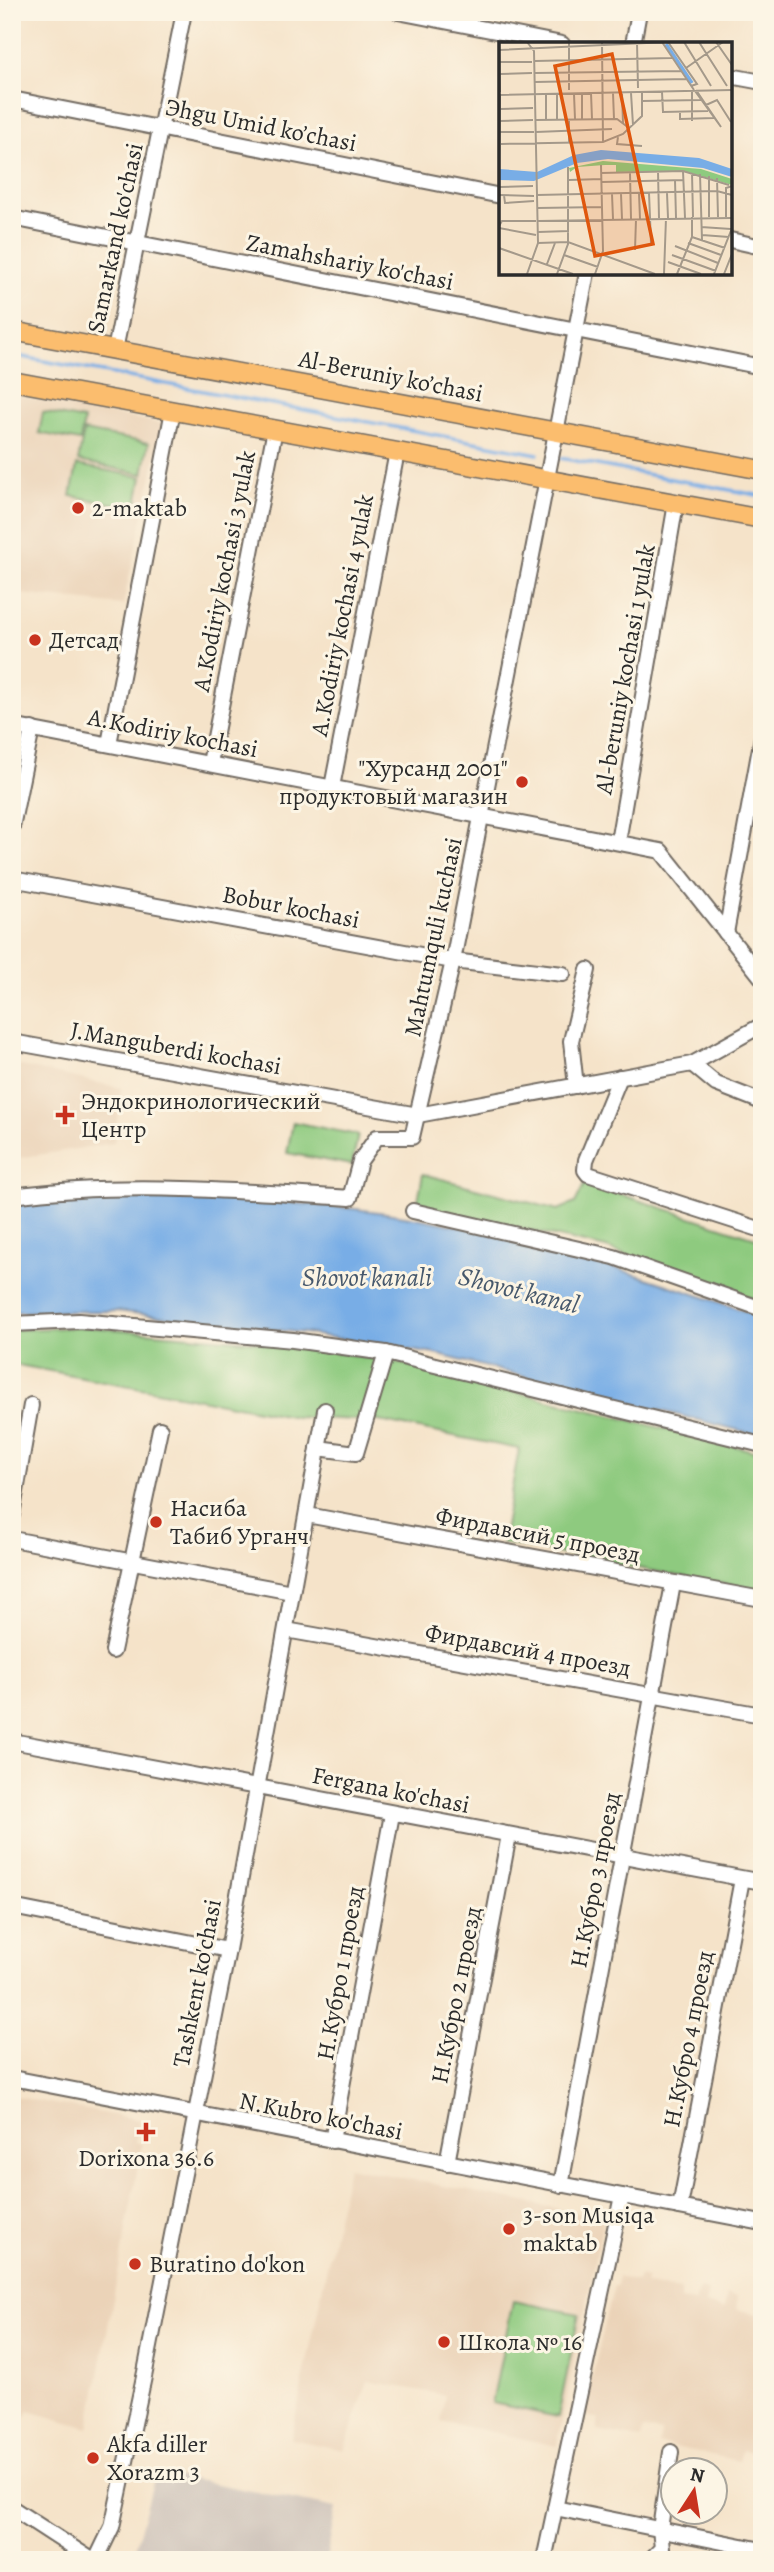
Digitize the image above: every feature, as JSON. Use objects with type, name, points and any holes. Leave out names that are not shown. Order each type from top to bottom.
[{"type":"main road","name":"Al-Beruniy ko’chasi","points":[[12,331],[762,470]]},
{"type":"main road","points":[[12,381],[762,519]]},
{"type":"street","name":"Samarkand ko'chasi","points":[[115,350],[184,12]]},
{"type":"street","points":[[398,12],[552,42]]},
{"type":"street","points":[[633,42],[639,12]]},
{"type":"street","points":[[732,76],[762,82]]},
{"type":"street","name":"Эhgu Umid ko’chasi","points":[[12,99],[499,195]]},
{"type":"street","name":"Zamahshariy ko'chasi","points":[[12,218],[762,367]]},
{"type":"street","points":[[732,240],[762,247]]},
{"type":"street","name":"Mahtumquli kuchasi","points":[[418,1115],[453,961],[587,275]]},
{"type":"street","points":[[108,744],[173,410]]},
{"type":"street","name":"A.Kodiriy kochasi 3 yulak","points":[[210,763],[275,429]]},
{"type":"street","name":"A.Kodiriy kochasi 4 yulak","points":[[332,787],[397,452]]},
{"type":"street","name":"Al-beruniy kochasi 1 yulak","points":[[618,842],[676,503]]},
{"type":"street","name":"A.Kodiriy kochasi","points":[[12,726],[662,851],[762,978]]},
{"type":"street","points":[[12,827],[32,729]]},
{"type":"street","points":[[726,933],[762,737]]},
{"type":"street","name":"Bobur kochasi","points":[[12,878],[453,961],[563,974]]},
{"type":"street","points":[[576,1086],[571,1041],[588,970]]},
{"type":"street","name":"J.Manguberdi kochasi","points":[[12,1042],[418,1115],[692,1064],[762,1025]]},
{"type":"street","points":[[692,1064],[716,1084],[762,1102]]},
{"type":"street","points":[[620,1077],[586,1160],[585,1170],[588,1174],[762,1230]]},
{"type":"street","points":[[12,1196],[66,1189],[162,1189],[351,1198],[360,1161],[377,1137],[412,1137],[418,1115]]},
{"type":"street","points":[[413,1210],[614,1257],[762,1309]]},
{"type":"street","points":[[12,1324],[79,1321],[293,1340],[386,1353],[762,1445]]},
{"type":"street","points":[[318,1448],[356,1453],[386,1353]]},
{"type":"street","points":[[12,1516],[32,1405]]},
{"type":"street","name":"Tashkent ko'chasi","points":[[94,2560],[112,2528],[228,1950],[325,1410]]},
{"type":"street","points":[[113,1651],[160,1429]]},
{"type":"street","name":"Фирдавсий 5 проезд","points":[[307,1516],[762,1599]]},
{"type":"street","points":[[12,1539],[292,1592]]},
{"type":"street","name":"Н.Кубро 3 проезд","points":[[561,2185],[673,1584]]},
{"type":"street","name":"Фирдавсий 4 проезд","points":[[286,1630],[762,1715]]},
{"type":"street","name":"Fergana ko'chasi","points":[[12,1741],[762,1882]]},
{"type":"street","name":"Н.Кубро 1 проезд","points":[[332,2141],[392,1814]]},
{"type":"street","name":"Н.Кубро 2 проезд","points":[[447,2163],[509,1835]]},
{"type":"street","name":"Н.Кубро 4 проезд","points":[[680,2207],[741,1879]]},
{"type":"street","points":[[12,1907],[228,1950]]},
{"type":"street","name":"N.Kubro ko'chasi","points":[[12,2078],[762,2223]]},
{"type":"street","points":[[544,2560],[622,2196]]},
{"type":"street","points":[[650,2560],[662,2548],[660,2529],[671,2452]]},
{"type":"street","points":[[12,2508],[94,2560]]},
{"type":"street","points":[[555,2508],[660,2529],[761,2545]]},
{"type":"shaded area","name":"2-maktab","points":[[12,394],[163,424],[123,605],[12,593]]},
{"type":"shaded area","name":"Эндокринологический Центр","points":[[12,1064],[121,1088],[114,1143],[12,1159]]},
{"type":"shaded area","points":[[12,2096],[140,2120],[135,2142],[142,2144],[89,2428],[29,2411],[12,2438]]},
{"type":"shaded area","name":"Школа № 16","points":[[348,2167],[604,2218],[557,2446],[441,2421],[445,2395],[368,2381],[344,2450],[291,2439]]},
{"type":"shaded area","points":[[640,2276],[648,2278],[646,2284],[681,2290],[681,2300],[695,2303],[699,2289],[708,2291],[705,2304],[724,2309],[727,2295],[737,2297],[736,2309],[762,2315],[762,2454],[742,2450],[739,2461],[728,2459],[728,2456],[715,2456],[659,2444],[661,2432],[643,2429],[641,2439],[597,2431],[599,2419],[583,2415],[614,2286],[617,2286],[618,2277],[638,2282]]},
{"type":"shaded area","points":[[156,2472],[336,2508],[326,2560],[132,2560]]},
{"type":"green space","points":[[43,412],[84,420],[80,441],[39,433]]},
{"type":"green space","points":[[84,431],[149,443],[143,474],[78,461]]},
{"type":"green space","points":[[77,465],[142,477],[136,508],[71,496]]},
{"type":"green space","points":[[293,1122],[358,1135],[352,1165],[287,1153]]},
{"type":"green space","points":[[423,1174],[558,1210],[575,1203],[585,1183],[762,1240],[762,1302],[606,1248],[417,1205]]},
{"type":"green space","points":[[86,1327],[294,1345],[399,1363],[762,1453],[762,1591],[502,1543],[519,1449],[379,1421],[296,1417],[12,1364],[12,1330]]},
{"type":"green space","points":[[513,2301],[579,2314],[558,2417],[492,2403]]},
{"type":"water","name":"Shovot kanali","points":[[109,1193],[300,1204],[414,1218],[515,1239],[565,1253],[762,1317],[762,1436],[435,1354],[304,1333],[116,1311],[12,1312],[12,1202]]},
{"type":"waterway","points":[[12,355],[538,454]]},
{"type":"waterway","points":[[560,458],[762,496]]},
{"type":"place","name":"2-maktab","points":[[78,508]]},
{"type":"place","name":"Детсад","points":[[35,640]]},
{"type":"place","name":"\"Хурсанд 2001\" продуктовый магазин","points":[[522,782]]},
{"type":"place","name":"Эндокринологический Центр","points":[[65,1115]]},
{"type":"place","name":"Насиба Табиб Урганч","points":[[156,1522]]},
{"type":"place","name":"Dorixona 36.6","points":[[146,2132]]},
{"type":"place","name":"3-son Musiqa maktab","points":[[509,2229]]},
{"type":"place","name":"Buratino do'kon","points":[[135,2264]]},
{"type":"place","name":"Школа № 16","points":[[444,2342]]},
{"type":"place","name":"Akfa diller Xorazm 3","points":[[93,2458]]},
{"type":"water label","name":"Shovot kanal","points":[[519,1290]]}]
